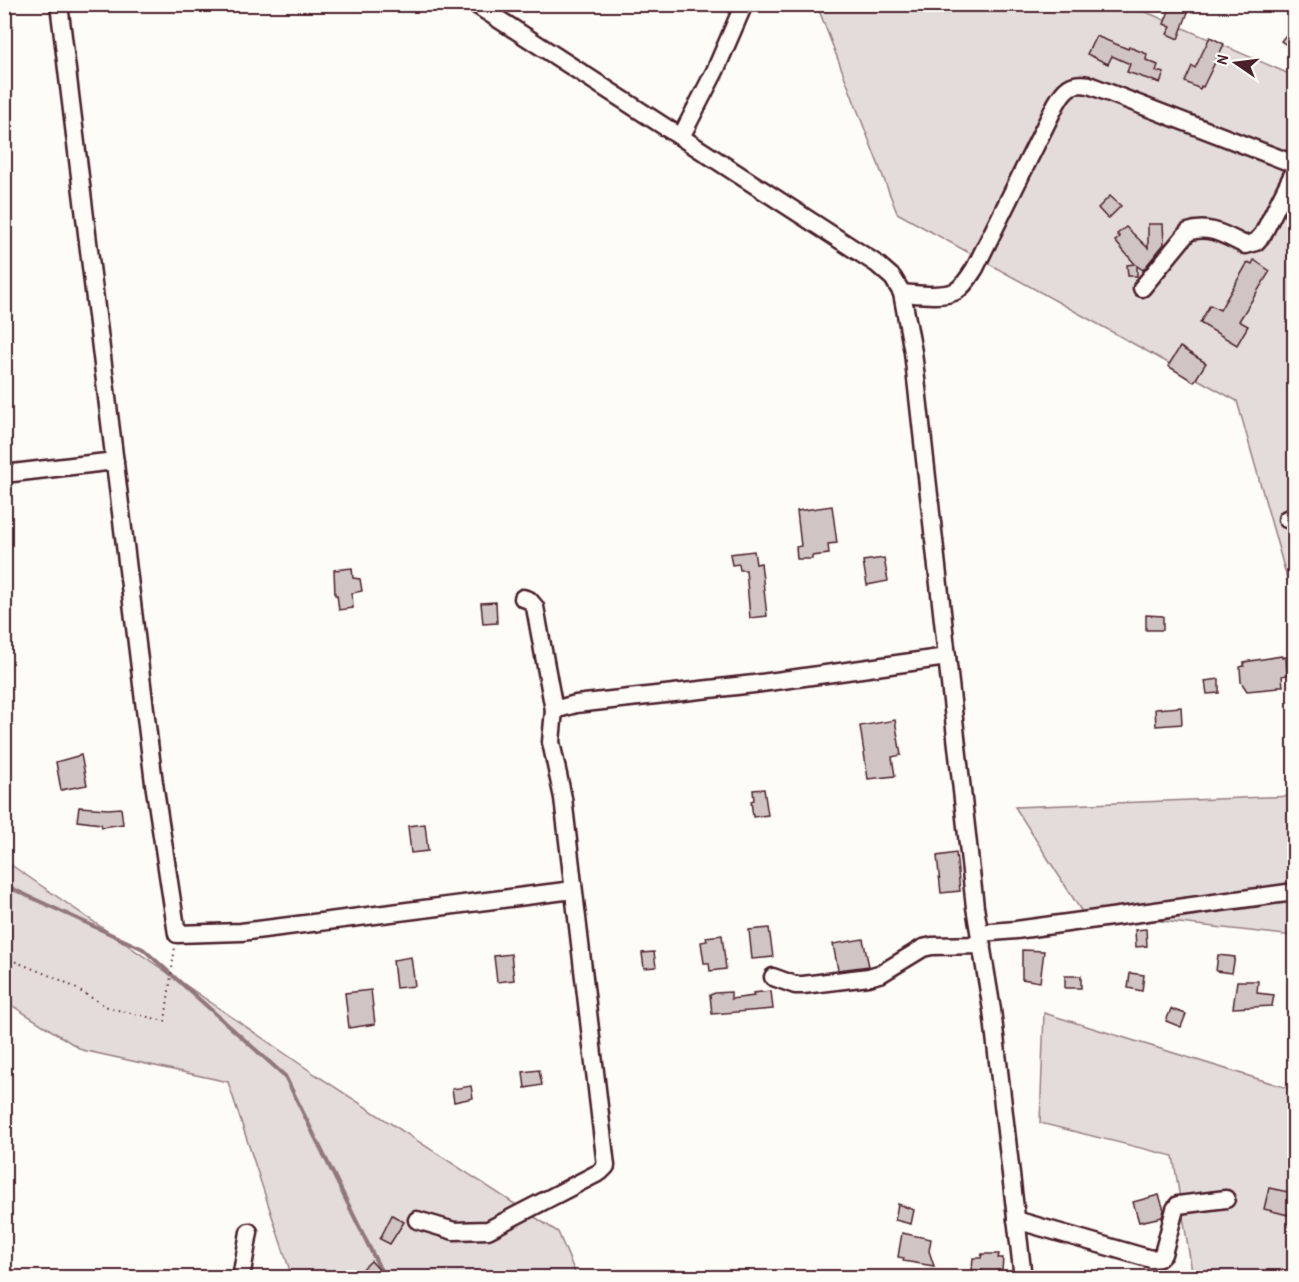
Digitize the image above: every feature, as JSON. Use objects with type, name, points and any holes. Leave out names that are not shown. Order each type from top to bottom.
[{"type":"street","points":[[59,4],[154,783],[177,934],[241,932],[573,890]]},
{"type":"street","points":[[475,4],[877,264],[893,278],[902,293],[913,352],[975,907],[992,1010],[1023,1278]]},
{"type":"street","points":[[681,137],[715,70],[744,4]]},
{"type":"street","points":[[902,293],[932,295],[955,292],[964,284],[975,268],[1056,104],[1064,90],[1071,85],[1089,85],[1294,164]]},
{"type":"street","points":[[1142,288],[1188,232],[1199,228],[1210,229],[1245,246],[1256,242],[1263,234],[1294,172]]},
{"type":"street","points":[[4,474],[115,461]]},
{"type":"street","points":[[417,1220],[454,1231],[488,1230],[600,1172],[606,1166],[561,783],[551,742],[554,710],[535,607],[529,600],[523,598]]},
{"type":"street","points":[[554,710],[576,704],[754,684],[947,657]]},
{"type":"street","points":[[773,977],[795,985],[803,985],[869,976],[882,973],[923,948],[932,946],[981,939],[1016,930],[1294,892]]},
{"type":"street","points":[[1016,1220],[1151,1258],[1159,1258],[1163,1254],[1178,1205],[1226,1199]]},
{"type":"street","points":[[241,1278],[249,1232]]},
{"type":"path","points":[[4,957],[63,981],[109,1008],[165,1021],[177,934]]},
{"type":"shaded area","points":[[817,5],[1130,5],[1294,76],[1294,603],[1237,401],[897,213]]},
{"type":"shaded area","points":[[1294,796],[1294,936],[1082,912],[1015,807]]},
{"type":"shaded area","points":[[4,860],[316,1075],[558,1232],[577,1277],[292,1277],[228,1082],[82,1050],[5,1001]]},
{"type":"shaded area","points":[[1044,1013],[1294,1090],[1294,1277],[1193,1277],[1173,1156],[1040,1123]]},
{"type":"building","points":[[1171,5],[1188,12],[1178,39],[1167,34],[1171,27],[1164,24]]},
{"type":"building","points":[[1294,25],[1294,50],[1281,41]]},
{"type":"building","points":[[1096,36],[1147,54],[1146,60],[1158,65],[1156,71],[1164,73],[1160,83],[1127,72],[1130,64],[1112,56],[1108,64],[1087,54]]},
{"type":"building","points":[[1210,37],[1224,44],[1200,89],[1185,82],[1192,66],[1195,68]]},
{"type":"building","points":[[1110,196],[1121,206],[1108,219],[1098,208]]},
{"type":"building","points":[[1148,224],[1163,224],[1164,244],[1143,270],[1137,266],[1137,276],[1128,276],[1127,265],[1135,264],[1115,241],[1120,237],[1117,234],[1126,227],[1148,248]]},
{"type":"building","points":[[1254,260],[1270,271],[1239,321],[1248,326],[1237,345],[1200,323],[1210,305],[1220,310],[1248,262],[1252,264]]},
{"type":"building","points":[[1180,347],[1206,363],[1194,382],[1168,366]]},
{"type":"building","points":[[832,506],[837,543],[828,544],[829,554],[812,556],[812,559],[797,559],[796,547],[801,546],[797,511]]},
{"type":"building","points":[[754,551],[756,564],[761,563],[767,616],[750,618],[746,570],[740,570],[739,564],[732,565],[730,554]]},
{"type":"building","points":[[884,558],[888,581],[867,585],[863,561]]},
{"type":"building","points":[[352,568],[353,578],[360,579],[362,591],[352,593],[353,608],[339,610],[337,595],[335,595],[334,570]]},
{"type":"building","points":[[496,602],[497,623],[483,624],[481,603]]},
{"type":"building","points":[[1146,615],[1163,616],[1163,630],[1146,630]]},
{"type":"building","points":[[1282,656],[1282,658],[1286,657],[1287,675],[1282,676],[1283,686],[1247,691],[1241,682],[1240,667],[1244,666],[1244,662]]},
{"type":"building","points":[[1219,679],[1219,693],[1207,694],[1205,681]]},
{"type":"building","points":[[1181,707],[1182,724],[1156,726],[1155,709]]},
{"type":"building","points":[[895,720],[901,755],[892,757],[895,776],[868,779],[860,726]]},
{"type":"building","points":[[81,755],[87,785],[61,790],[56,762]]},
{"type":"building","points":[[764,789],[768,815],[753,817],[751,801],[754,800],[753,790]]},
{"type":"building","points":[[79,807],[121,808],[123,824],[102,827],[101,824],[77,821]]},
{"type":"building","points":[[425,824],[428,851],[411,853],[408,826]]},
{"type":"building","points":[[956,853],[960,891],[941,893],[937,856]]},
{"type":"building","points":[[769,928],[773,957],[752,959],[749,930]]},
{"type":"building","points":[[1146,929],[1147,946],[1136,947],[1135,930]]},
{"type":"building","points":[[722,935],[726,969],[710,971],[709,963],[704,963],[701,942],[707,941],[706,937]]},
{"type":"building","points":[[863,939],[869,966],[838,970],[833,944]]},
{"type":"building","points":[[1022,950],[1044,951],[1040,982],[1022,979]]},
{"type":"building","points":[[654,952],[656,967],[644,968],[642,953]]},
{"type":"building","points":[[511,954],[514,980],[497,982],[494,956]]},
{"type":"building","points":[[1218,955],[1235,957],[1232,973],[1216,971]]},
{"type":"building","points":[[411,957],[415,986],[396,988],[393,960]]},
{"type":"building","points":[[1130,973],[1144,975],[1142,991],[1128,988]]},
{"type":"building","points":[[1065,976],[1081,976],[1081,988],[1065,988]]},
{"type":"building","points":[[1237,981],[1258,981],[1257,993],[1274,995],[1272,1006],[1233,1008]]},
{"type":"building","points":[[371,990],[375,1024],[349,1028],[345,993]]},
{"type":"building","points":[[771,991],[773,1009],[712,1014],[710,995],[715,993],[731,992],[731,999]]},
{"type":"building","points":[[1171,1009],[1186,1014],[1181,1027],[1166,1021]]},
{"type":"building","points":[[539,1070],[542,1085],[525,1088],[523,1072]]},
{"type":"building","points":[[471,1086],[473,1098],[454,1102],[452,1089]]},
{"type":"building","points":[[1269,1188],[1293,1193],[1288,1215],[1264,1209]]},
{"type":"building","points":[[1159,1195],[1164,1210],[1162,1217],[1139,1222],[1133,1202]]},
{"type":"building","points":[[898,1204],[914,1210],[911,1224],[895,1220]]},
{"type":"building","points":[[392,1215],[404,1222],[390,1244],[380,1239]]},
{"type":"building","points":[[902,1233],[931,1239],[929,1251],[934,1266],[903,1261],[904,1258],[898,1257]]},
{"type":"building","points":[[982,1254],[999,1254],[998,1258],[1003,1258],[1002,1270],[999,1270],[999,1274],[972,1270],[973,1258],[981,1258]]},
{"type":"building","points":[[371,1261],[387,1278],[353,1278]]},
{"type":"waterway","points":[[4,885],[143,949],[285,1076],[384,1277]]}]
